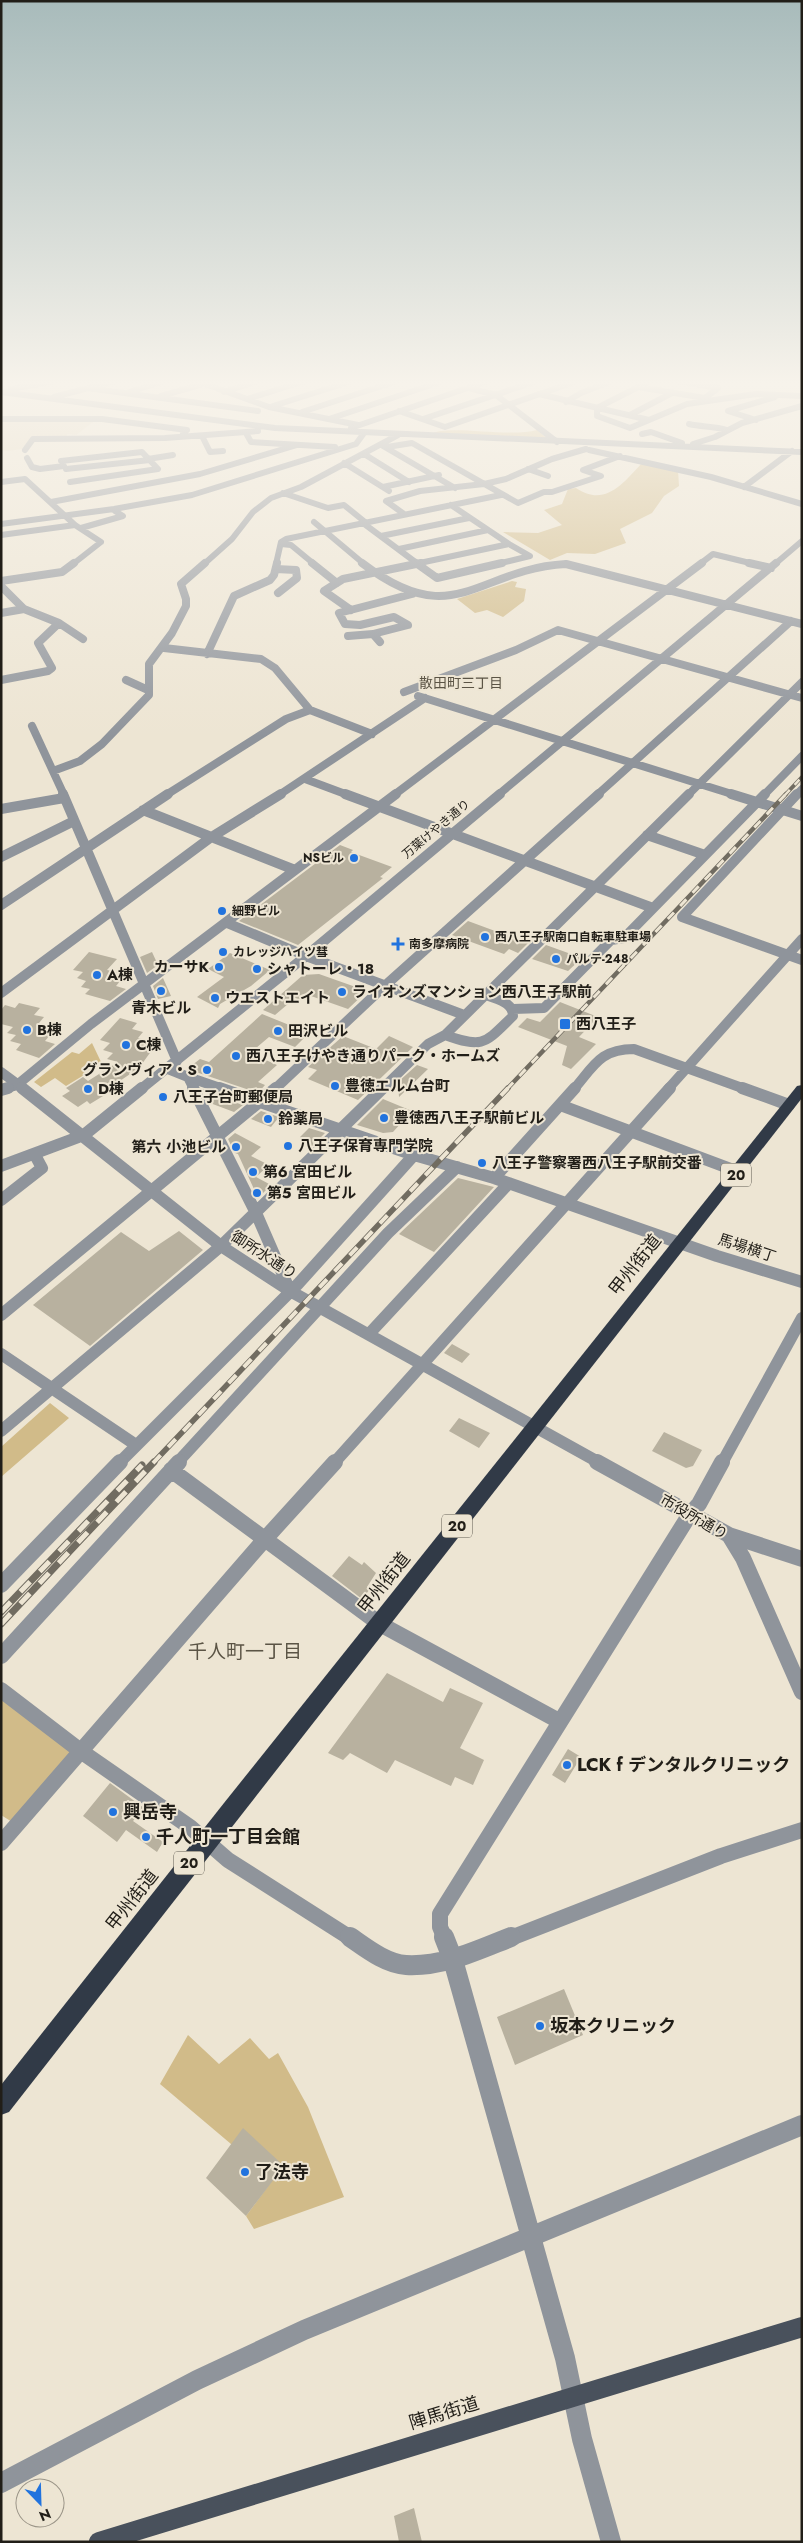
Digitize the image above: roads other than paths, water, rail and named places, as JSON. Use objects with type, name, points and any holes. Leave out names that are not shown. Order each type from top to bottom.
[{"type":"highway","name":"甲州街道","points":[[1,2104],[534,1428],[739,1172],[802,1089]]},
{"type":"main road","name":"陣馬街道","points":[[99,2542],[802,2327]]},
{"type":"street","points":[[1,581],[62,572],[101,542],[78,527],[49,500]]},
{"type":"street","points":[[51,502],[64,500]]},
{"type":"street","points":[[1,524],[114,509],[166,500]]},
{"type":"street","points":[[53,771],[80,761],[102,744],[149,695],[149,664],[164,648],[181,617],[186,600],[182,584],[232,540],[253,512],[269,500]]},
{"type":"street","points":[[303,500],[328,508],[344,505],[364,523],[436,578],[530,556],[451,505]]},
{"type":"street","points":[[392,500],[386,501],[404,514]]},
{"type":"street","points":[[207,654],[234,596],[270,580],[276,569],[281,544],[286,539],[475,500]]},
{"type":"street","points":[[512,500],[518,503]]},
{"type":"street","points":[[511,510],[512,506],[526,500]]},
{"type":"street","points":[[787,500],[802,504]]},
{"type":"street","points":[[1,535],[78,527],[123,516],[114,509]]},
{"type":"street","points":[[381,536],[469,518]]},
{"type":"street","points":[[314,522],[376,572],[412,594]]},
{"type":"street","points":[[399,549],[488,530]]},
{"type":"street","name":"万葉けやき通り","points":[[1,1166],[35,1156],[84,1135],[306,956],[802,541]]},
{"type":"street","points":[[281,544],[291,545],[336,584]]},
{"type":"street","points":[[351,610],[324,592],[343,579],[509,544]]},
{"type":"street","points":[[1,1090],[17,1085],[91,1024],[145,986],[295,870],[713,554],[771,568]]},
{"type":"street","points":[[348,636],[373,634],[408,625],[394,617],[360,625],[345,624],[339,614],[412,594],[438,597],[460,594],[558,564],[574,565],[802,624]]},
{"type":"street","points":[[276,569],[296,570],[297,578],[278,593]]},
{"type":"street","points":[[1,586],[24,609],[59,623],[83,639]]},
{"type":"street","points":[[1,613],[24,609]]},
{"type":"street","points":[[1,1315],[261,1102],[386,985],[791,621]]},
{"type":"street","points":[[1,680],[48,671],[52,668],[38,643],[59,623]]},
{"type":"street","points":[[802,698],[558,630],[516,650],[404,692],[802,816]]},
{"type":"street","points":[[373,634],[380,642]]},
{"type":"street","points":[[164,648],[260,659],[275,668],[310,710],[372,734]]},
{"type":"street","points":[[126,680],[148,690]]},
{"type":"street","points":[[1,1431],[221,1246],[428,1044],[445,1035],[802,682]]},
{"type":"street","points":[[1,993],[210,838],[305,779],[425,698]]},
{"type":"street","points":[[1,905],[143,810],[286,719],[310,710]]},
{"type":"street","points":[[32,726],[88,848],[177,1061]]},
{"type":"street","points":[[513,1009],[544,1008],[612,940],[624,938],[802,756]]},
{"type":"street","points":[[305,779],[653,908]]},
{"type":"street","points":[[802,790],[682,917],[802,960]]},
{"type":"street","points":[[1,810],[64,798]]},
{"type":"street","points":[[143,810],[295,870]]},
{"type":"street","points":[[1,857],[74,821]]},
{"type":"street","points":[[647,836],[705,854]]},
{"type":"street","points":[[227,923],[306,956],[464,1015]]},
{"type":"street","points":[[1,1843],[265,1539],[423,1365],[802,939]]},
{"type":"street","points":[[445,1035],[471,1045],[485,1043],[513,1016],[513,1009],[510,1005],[486,995]]},
{"type":"street","points":[[494,1178],[605,1054],[611,1051],[634,1050],[789,1105]]},
{"type":"street","name":"馬場横丁","points":[[168,1069],[414,1155],[494,1178],[802,1282]]},
{"type":"street","name":"御所水通り","points":[[1,1072],[84,1135],[221,1246],[290,1291],[534,1428]]},
{"type":"street","points":[[188,1077],[256,1213],[290,1291]]},
{"type":"street","points":[[560,1105],[739,1172]]},
{"type":"street","points":[[1,1585],[136,1445],[290,1291],[414,1155]]},
{"type":"street","points":[[1,1200],[42,1168],[35,1156]]},
{"type":"street","points":[[1,1656],[388,1233],[457,1167]]},
{"type":"street","points":[[369,1334],[509,1183]]},
{"type":"street","points":[[611,2542],[582,2439],[575,2397],[453,1960],[440,1926],[440,1914],[559,1721],[690,1514],[699,1504],[802,1318]]},
{"type":"street","points":[[1,1354],[136,1445]]},
{"type":"street","name":"市役所通り","points":[[534,1428],[729,1535],[744,1558],[802,1692]]},
{"type":"street","points":[[171,1470],[380,1624],[559,1721]]},
{"type":"street","points":[[729,1535],[802,1559]]},
{"type":"street","points":[[1,1690],[82,1752],[174,1816],[228,1860],[382,1956],[405,1964],[453,1960],[721,1856],[802,1830]]},
{"type":"street","points":[[1,2483],[197,2380],[304,2330],[802,2125]]},
{"type":"railway","points":[[785,795],[802,777]]},
{"type":"railway","points":[[507,1089],[786,794]]},
{"type":"railway","points":[[153,1463],[508,1088]]},
{"type":"railway","points":[[1,1624],[154,1462]]},
{"type":"railway","points":[[1,1612],[142,1465]]},
{"type":"place","name":"NSビル","points":[[354,858]]},
{"type":"place","name":"細野ビル","points":[[222,911]]},
{"type":"place","name":"西八王子駅南口自転車駐車場","points":[[485,937]]},
{"type":"place","name":"南多摩病院","points":[[398,944]]},
{"type":"place","name":"カレッジハイツ彗","points":[[223,952]]},
{"type":"place","name":"パルテ-248","points":[[556,959]]},
{"type":"place","name":"カーサK","points":[[219,967]]},
{"type":"place","name":"シャトーレ・18","points":[[257,969]]},
{"type":"place","name":"A棟","points":[[97,975]]},
{"type":"place","name":"青木ビル","points":[[161,991]]},
{"type":"place","name":"ライオンズマンション西八王子駅前","points":[[342,992]]},
{"type":"place","name":"ウエストエイト","points":[[215,998]]},
{"type":"place","name":"西八王子","points":[[565,1024]]},
{"type":"place","name":"B棟","points":[[27,1030]]},
{"type":"place","name":"田沢ビル","points":[[278,1031]]},
{"type":"place","name":"C棟","points":[[126,1045]]},
{"type":"place","name":"西八王子けやき通りパーク・ホームズ","points":[[236,1056]]},
{"type":"place","name":"グランヴィア・S","points":[[207,1070]]},
{"type":"place","name":"豊徳エルム台町","points":[[335,1086]]},
{"type":"place","name":"D棟","points":[[88,1089]]},
{"type":"place","name":"八王子台町郵便局","points":[[163,1097]]},
{"type":"place","name":"豊徳西八王子駅前ビル","points":[[384,1118]]},
{"type":"place","name":"鈴薬局","points":[[268,1119]]},
{"type":"place","name":"八王子保育専門学院","points":[[288,1146]]},
{"type":"place","name":"第六 小池ビル","points":[[236,1147]]},
{"type":"place","name":"八王子警察署西八王子駅前交番","points":[[482,1163]]},
{"type":"place","name":"第６ 宮田ビル","points":[[253,1172]]},
{"type":"place","name":"第５ 宮田ビル","points":[[257,1193]]},
{"type":"place","name":"LCK f デンタルクリニック","points":[[567,1765]]},
{"type":"place","name":"興岳寺","points":[[113,1812]]},
{"type":"place","name":"千人町一丁目会館","points":[[146,1837]]},
{"type":"place","name":"坂本クリニック","points":[[540,2026]]},
{"type":"place","name":"了法寺","points":[[245,2172]]},
{"type":"district","name":"散田町三丁目","points":[[461,683]]},
{"type":"district","name":"千人町一丁目","points":[[245,1651]]}]
